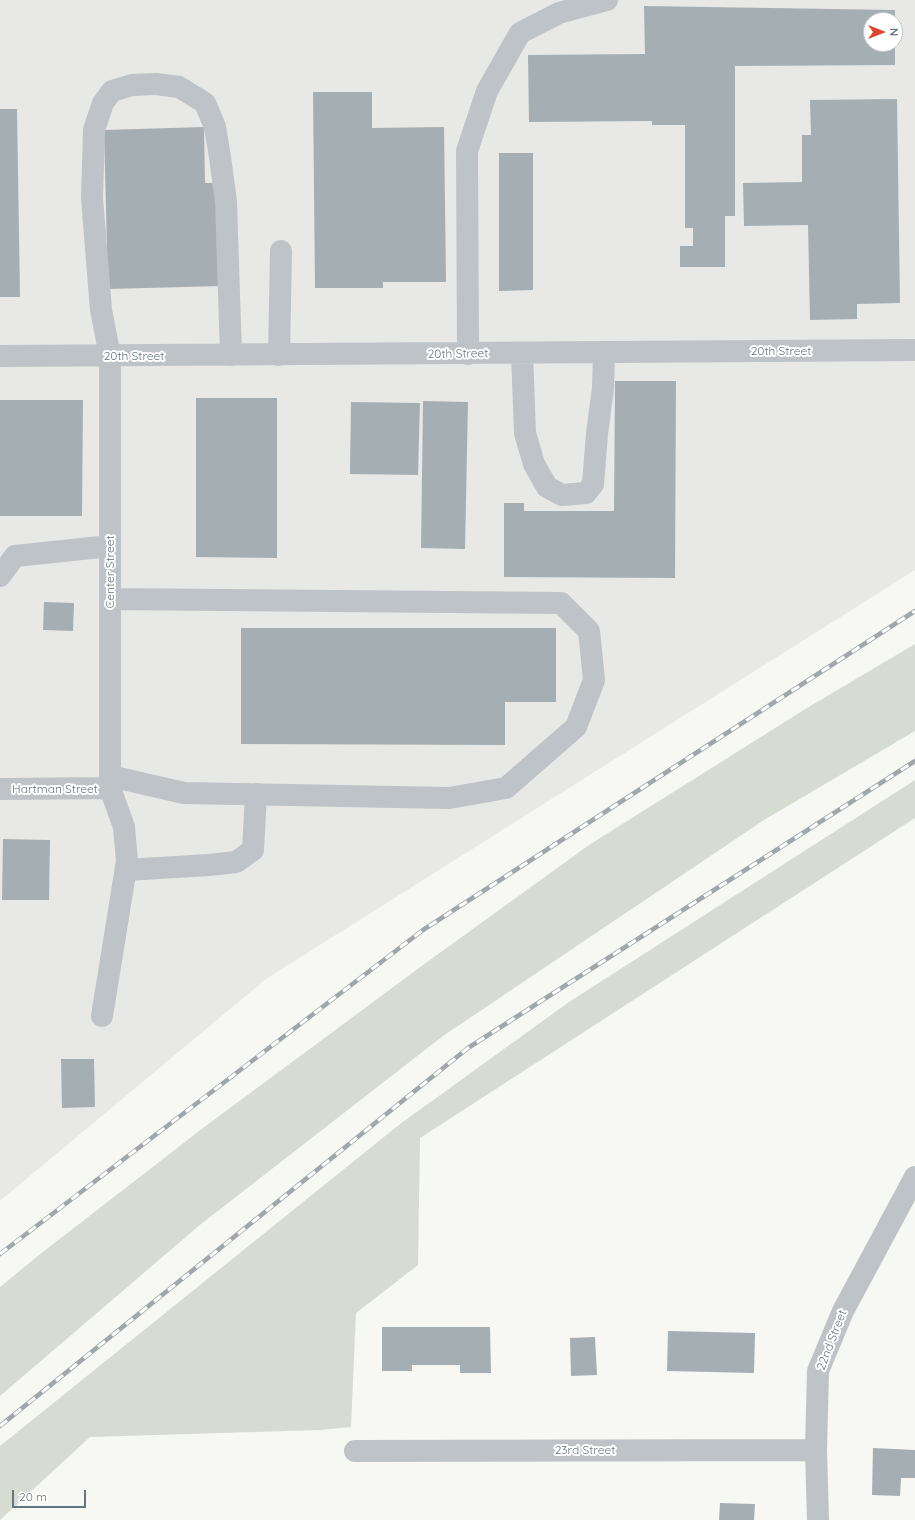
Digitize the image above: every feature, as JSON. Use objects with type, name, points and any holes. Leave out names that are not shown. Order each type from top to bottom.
[{"type":"street","points":[[468,354],[467,151],[487,91],[520,33],[559,13],[607,0]]},
{"type":"street","name":"Center Street","points":[[102,1016],[127,861],[124,827],[110,782],[110,356],[101,310],[92,198],[94,130],[103,103],[112,91],[132,85],[156,84],[179,87],[205,103],[215,127],[226,202],[231,355]]},
{"type":"street","points":[[279,355],[281,251]]},
{"type":"street","name":"20th Street","points":[[0,356],[915,350]]},
{"type":"street","points":[[522,353],[525,433],[534,464],[547,487],[562,495],[586,493],[593,484],[596,434],[603,388],[604,352]]},
{"type":"street","points":[[0,576],[15,556],[110,546]]},
{"type":"street","name":"Hartman Street","points":[[0,789],[110,782],[184,793],[449,798],[506,788],[576,727],[594,680],[590,631],[561,603],[110,599]]},
{"type":"street","points":[[126,870],[236,862],[253,850],[256,794]]},
{"type":"street","name":"22nd Street","points":[[818,1520],[816,1450],[818,1371],[843,1311],[915,1178]]},
{"type":"street","name":"23rd Street","points":[[355,1451],[816,1450]]},
{"type":"shaded area","points":[[0,0],[915,0],[915,570],[266,979],[0,1201]]},
{"type":"shaded area","points":[[915,644],[915,731],[764,820],[443,1036],[201,1224],[0,1396],[0,1287],[203,1128],[423,965],[589,845],[807,708]]},
{"type":"shaded area","points":[[915,780],[915,818],[420,1138],[418,1265],[356,1313],[351,1427],[320,1430],[90,1437],[0,1520],[0,1446],[400,1124],[569,1002]]},
{"type":"building","points":[[644,6],[895,10],[895,12],[863,12],[863,52],[895,52],[895,65],[735,66],[735,216],[725,216],[725,267],[680,267],[680,246],[693,246],[693,228],[685,228],[685,125],[652,125],[652,121],[529,122],[528,55],[645,54]]},
{"type":"building","points":[[313,92],[372,92],[372,128],[444,127],[446,282],[383,282],[383,288],[315,288]]},
{"type":"building","points":[[897,99],[900,303],[857,304],[857,319],[810,320],[808,225],[744,226],[743,183],[802,182],[802,135],[811,135],[810,100]]},
{"type":"building","points":[[0,109],[17,109],[20,297],[0,297]]},
{"type":"building","points":[[204,127],[205,183],[219,183],[222,286],[108,289],[104,130]]},
{"type":"building","points":[[499,153],[533,153],[533,290],[499,291]]},
{"type":"building","points":[[615,381],[676,381],[675,578],[504,577],[504,503],[524,503],[524,511],[614,511]]},
{"type":"building","points":[[196,398],[277,398],[277,558],[196,557]]},
{"type":"building","points":[[0,400],[83,400],[82,516],[0,516]]},
{"type":"building","points":[[423,401],[468,402],[465,549],[421,548]]},
{"type":"building","points":[[351,402],[420,403],[418,475],[350,474]]},
{"type":"building","points":[[44,602],[74,603],[73,631],[43,630]]},
{"type":"building","points":[[241,628],[556,628],[556,702],[505,702],[505,745],[241,744]]},
{"type":"building","points":[[3,839],[50,840],[49,900],[2,900]]},
{"type":"building","points":[[61,1059],[94,1059],[95,1107],[62,1108]]},
{"type":"building","points":[[382,1327],[490,1327],[491,1373],[460,1373],[460,1365],[412,1365],[412,1371],[382,1371]]},
{"type":"building","points":[[668,1331],[755,1333],[754,1373],[667,1371]]},
{"type":"building","points":[[595,1337],[597,1375],[571,1376],[570,1338]]},
{"type":"building","points":[[873,1448],[915,1450],[915,1478],[901,1478],[900,1496],[872,1495]]},
{"type":"building","points":[[720,1503],[755,1504],[754,1520],[719,1520]]},
{"type":"railway","points":[[0,1254],[423,930],[915,611]]},
{"type":"railway","points":[[0,1426],[468,1048],[915,761]]}]
